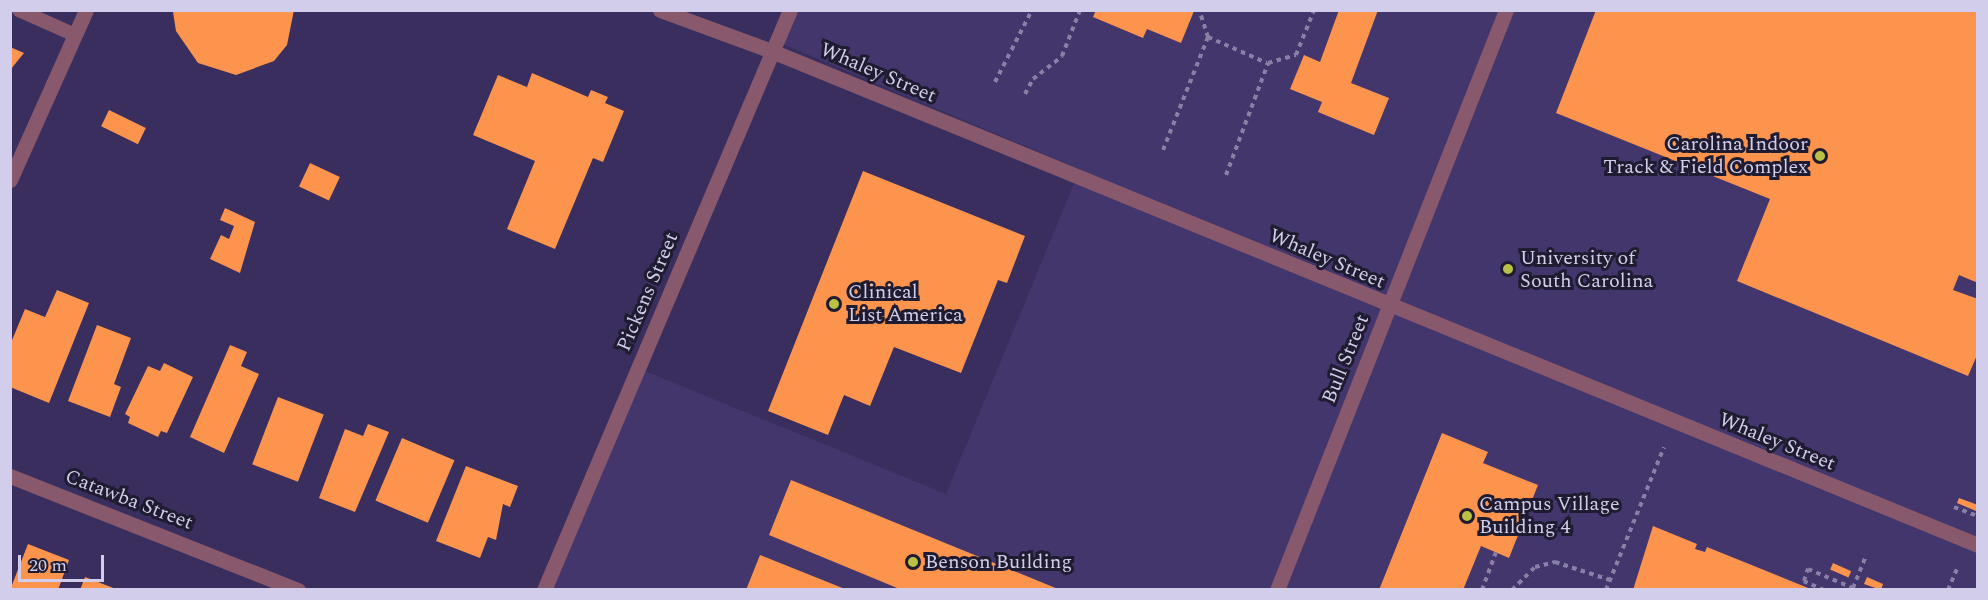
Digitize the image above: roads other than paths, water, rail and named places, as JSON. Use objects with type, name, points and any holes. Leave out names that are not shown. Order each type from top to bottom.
[{"type":"street","points":[[10,180],[15,160],[86,10]]},
{"type":"street","name":"Whaley Street","points":[[660,10],[774,52],[1390,308],[1977,545]]},
{"type":"street","name":"Pickens Street","points":[[544,590],[790,10]]},
{"type":"street","name":"Bull Street","points":[[1277,590],[1506,10]]},
{"type":"street","name":"Catawba Street","points":[[10,476],[298,590]]},
{"type":"lane","points":[[19,10],[75,35]]},
{"type":"place","name":"Carolina Indoor Track & Field Complex","points":[[1820,156]]},
{"type":"place","name":"University of South Carolina","points":[[1508,269]]},
{"type":"place","name":"Clinical List America","points":[[834,304]]},
{"type":"place","name":"Campus Village Building 4","points":[[1467,516]]},
{"type":"place","name":"Benson Building","points":[[913,562]]}]
